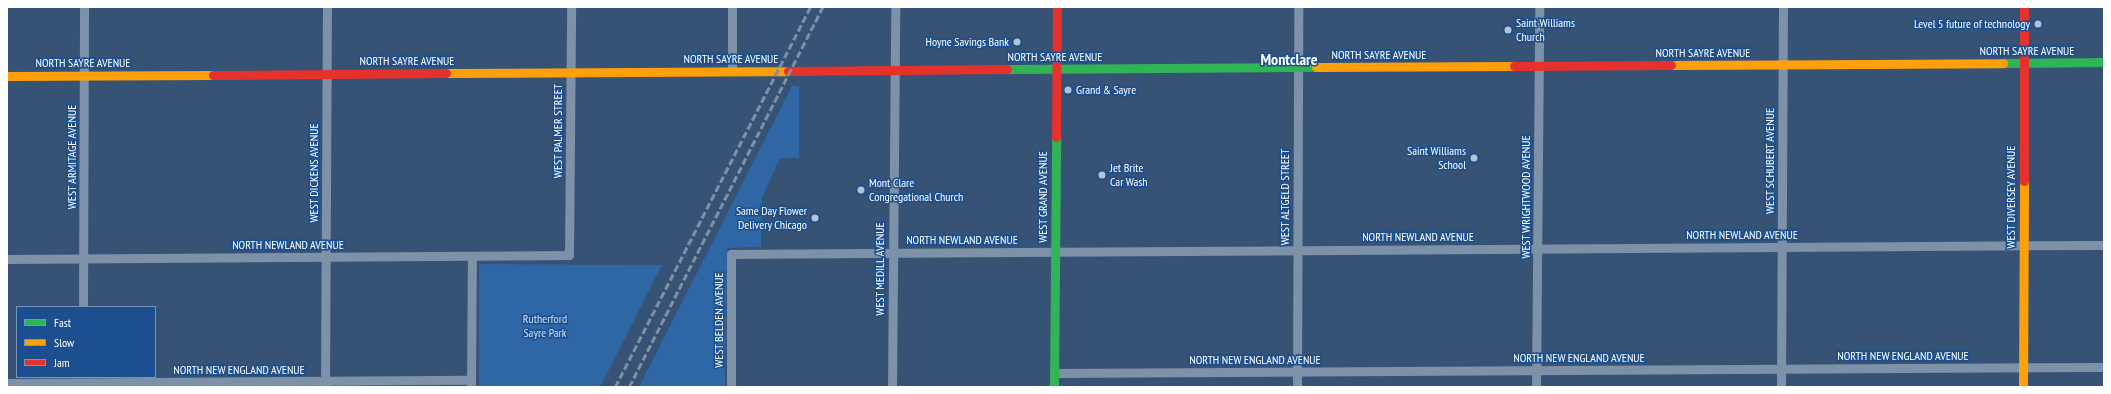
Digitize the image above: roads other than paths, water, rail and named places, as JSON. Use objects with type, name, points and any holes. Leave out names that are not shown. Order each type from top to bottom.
[{"type":"street","name":"WEST ARMITAGE AVENUE","points":[[83,306],[84,7]]},
{"type":"street","name":"WEST DICKENS AVENUE","points":[[325,384],[327,7]]},
{"type":"street","name":"WEST PALMER STREET","points":[[569,255],[571,7]]},
{"type":"street","points":[[732,7],[732,71]]},
{"type":"street","name":"WEST MEDILL AVENUE","points":[[892,387],[895,7]]},
{"type":"street","name":"WEST GRAND AVENUE","points":[[1054,387],[1057,7]]},
{"type":"street","name":"WEST ALTGELD STREET","points":[[1297,387],[1298,7]]},
{"type":"street","name":"WEST WRIGHTWOOD AVENUE","points":[[1536,387],[1538,7]]},
{"type":"street","name":"WEST SCHUBERT AVENUE","points":[[1781,387],[1782,7]]},
{"type":"street","name":"WEST DIVERSEY AVENUE","points":[[2023,387],[2024,7]]},
{"type":"street","name":"NORTH SAYRE AVENUE","points":[[7,76],[2104,62]]},
{"type":"street","name":"NORTH NEWLAND AVENUE","points":[[732,254],[2104,245]]},
{"type":"street","name":"WEST BELDEN AVENUE","points":[[731,387],[732,254]]},
{"type":"street","name":"NORTH NEWLAND AVENUE","points":[[7,259],[569,255]]},
{"type":"street","points":[[471,384],[472,256]]},
{"type":"street","name":"NORTH NEW ENGLAND AVENUE","points":[[1054,373],[2104,367]]},
{"type":"street","name":"NORTH NEW ENGLAND AVENUE","points":[[7,383],[471,384]]},
{"type":"railway","points":[[615,387],[810,7]]},
{"type":"railway","points":[[629,387],[823,7]]},
{"type":"place","name":"Level 5 future of technology","points":[[2038,24]]},
{"type":"place","name":"Saint Williams Church","points":[[1508,30]]},
{"type":"place","name":"Hoyne Savings Bank","points":[[1017,42]]},
{"type":"place","name":"Grand & Sayre","points":[[1068,90]]},
{"type":"place","name":"Saint Williams School","points":[[1474,158]]},
{"type":"place","name":"Jet Brite Car Wash","points":[[1102,175]]},
{"type":"place","name":"Mont Clare Congregational Church","points":[[861,190]]},
{"type":"place","name":"Same Day Flower Delivery Chicago","points":[[815,218]]},
{"type":"district","name":"Montclare","points":[[1289,59]]},
{"type":"park label","name":"Rutherford Sayre Park","points":[[545,326]]}]
